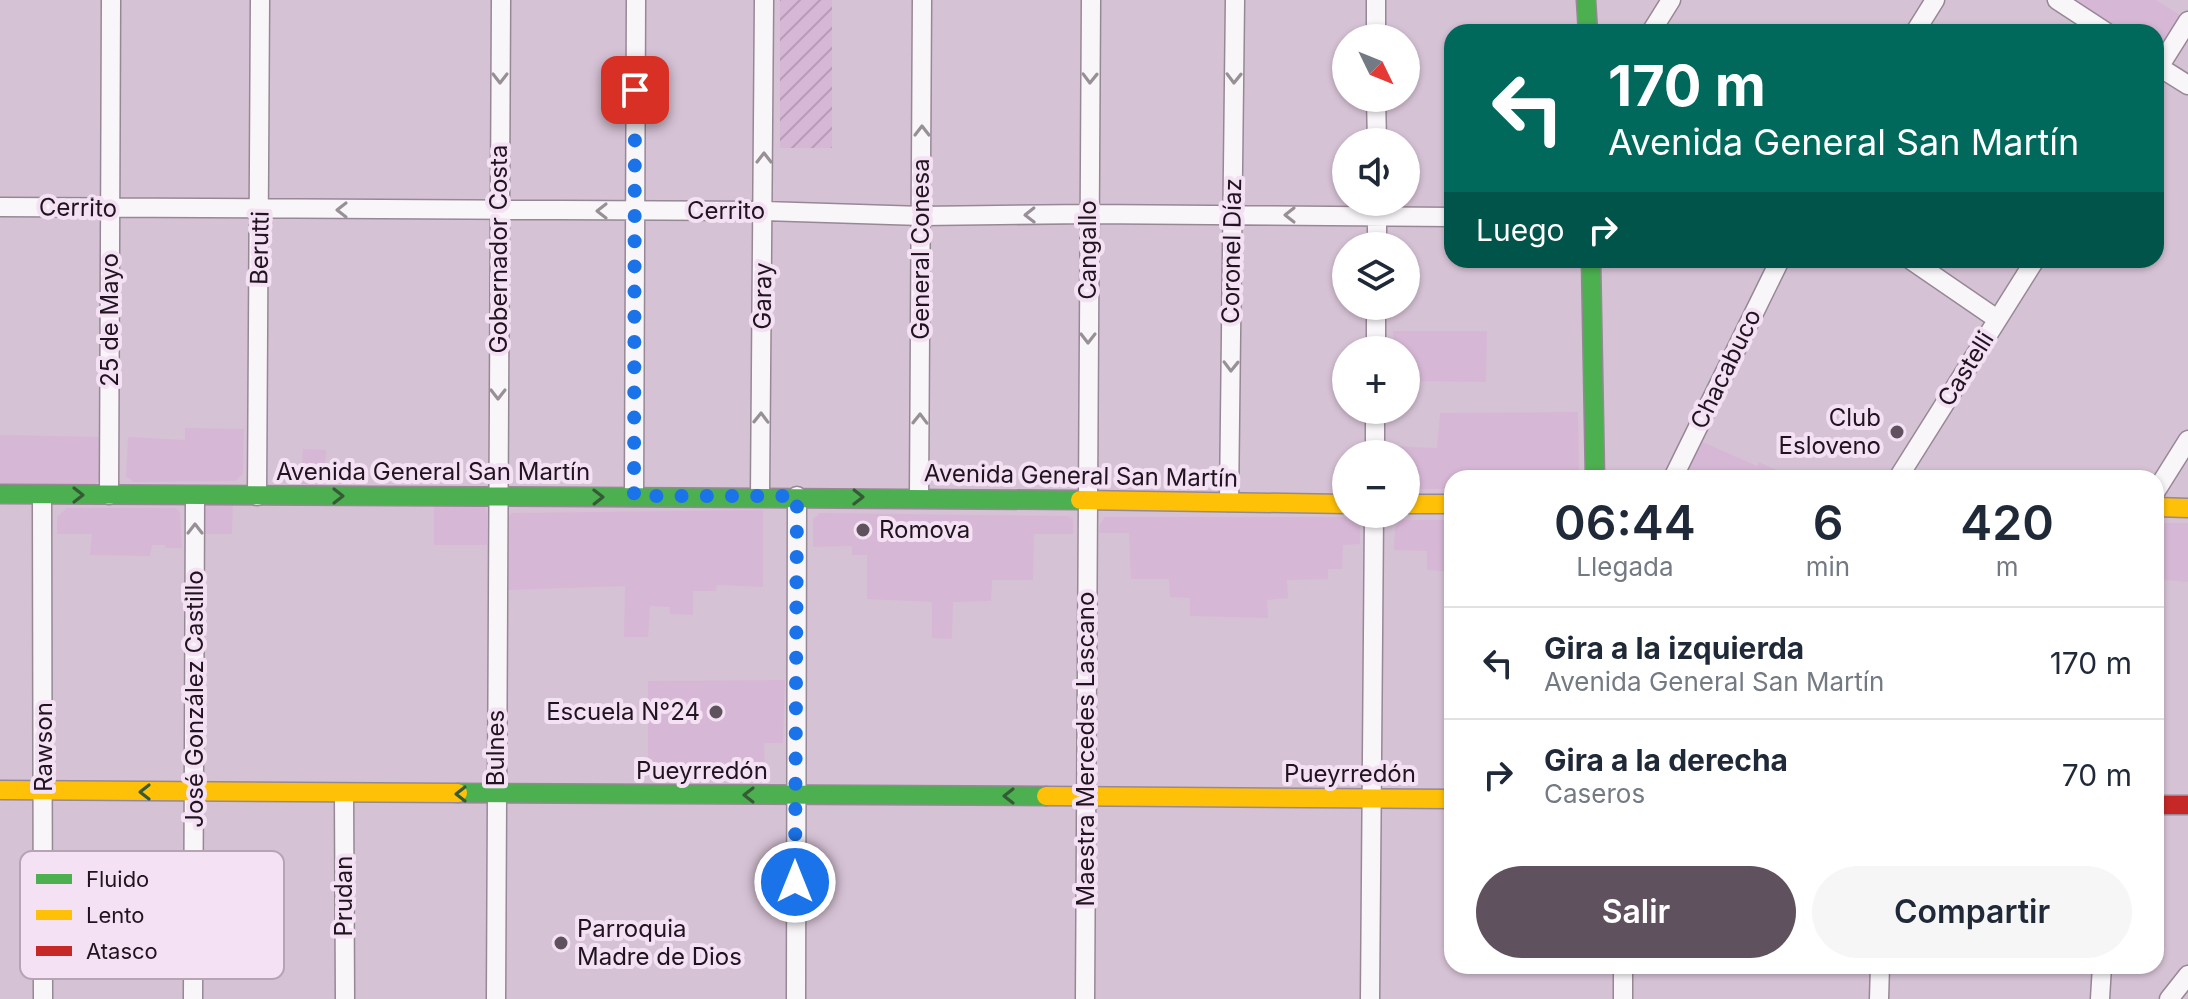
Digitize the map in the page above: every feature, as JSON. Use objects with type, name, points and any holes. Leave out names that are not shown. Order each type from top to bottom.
[{"type":"street","name":"25 de Mayo","points":[[109,495],[111,0]]},
{"type":"street","name":"Berutti","points":[[257,496],[260,0]]},
{"type":"street","name":"Gobernador Costa","points":[[497,498],[501,0]]},
{"type":"street","points":[[634,496],[636,0]]},
{"type":"street","name":"Garay","points":[[760,496],[764,0]]},
{"type":"street","name":"General Conesa","points":[[919,497],[922,0]]},
{"type":"street","name":"Cangallo","points":[[1087,500],[1091,0]]},
{"type":"street","name":"Coronel Díaz","points":[[1229,502],[1235,0]]},
{"type":"street","points":[[1376,0],[1376,24]]},
{"type":"street","points":[[1586,0],[1588,24]]},
{"type":"street","points":[[1656,24],[1671,0]]},
{"type":"street","points":[[1920,24],[1935,0]]},
{"type":"street","points":[[2057,0],[2094,24]]},
{"type":"street","points":[[2164,57],[2188,21]]},
{"type":"street","points":[[2164,72],[2188,85]]},
{"type":"street","name":"Cerrito","points":[[0,207],[764,211],[922,216],[1233,215],[1332,211]]},
{"type":"street","name":"Cerrito","points":[[1420,214],[1444,216]]},
{"type":"street","points":[[1591,268],[1595,470]]},
{"type":"street","name":"Chacabuco","points":[[1677,470],[1776,268]]},
{"type":"street","points":[[1923,268],[1997,319]]},
{"type":"street","name":"Castelli","points":[[1903,470],[2030,268]]},
{"type":"street","points":[[2164,478],[2188,440]]},
{"type":"street","name":"Avenida General San Martín","points":[[0,494],[497,498],[797,496],[1332,504]]},
{"type":"street","name":"Rawson","points":[[42,495],[44,851]]},
{"type":"street","name":"José González Castillo","points":[[194,851],[195,496]]},
{"type":"street","points":[[796,999],[797,496]]},
{"type":"street","name":"Bulnes","points":[[496,999],[497,498]]},
{"type":"street","name":"Maestra Mercedes Lascano","points":[[1085,999],[1087,500]]},
{"type":"street","points":[[1420,504],[1444,504]]},
{"type":"street","points":[[2164,507],[2188,508]]},
{"type":"street","points":[[1370,999],[1374,528]]},
{"type":"street","name":"Pueyrredón","points":[[0,790],[1444,799]]},
{"type":"street","name":"Prudan","points":[[344,794],[345,999]]},
{"type":"street","points":[[2164,805],[2188,805]]},
{"type":"street","points":[[1623,974],[1623,999]]},
{"type":"street","points":[[1879,999],[1880,974]]},
{"type":"street","points":[[2100,999],[2102,974]]},
{"type":"street","points":[[2169,999],[2188,975]]},
{"type":"street","name":"Rawson","points":[[43,979],[43,999]]},
{"type":"street","name":"José González Castillo","points":[[193,979],[193,999]]},
{"type":"shaded area","points":[[780,0],[832,0],[832,148],[780,148]]},
{"type":"shaded area","points":[[2071,0],[2156,0],[2181,16],[2164,43],[2164,24],[2108,24]]},
{"type":"shaded area","points":[[1393,331],[1487,331],[1486,382],[1420,381],[1420,336],[1393,336]]},
{"type":"shaded area","points":[[1578,412],[1579,470],[1444,470],[1444,489],[1420,489],[1420,447],[1437,448],[1440,413]]},
{"type":"shaded area","points":[[185,428],[244,429],[243,474],[235,481],[133,482],[126,476],[128,437],[185,440]]},
{"type":"shaded area","points":[[0,435],[100,437],[100,478],[96,484],[0,486]]},
{"type":"shaded area","points":[[1700,441],[1757,466],[1759,462],[1776,470],[1686,470]]},
{"type":"shaded area","points":[[303,449],[326,450],[324,490],[301,490]]},
{"type":"shaded area","points":[[233,499],[232,534],[201,534],[204,503]]},
{"type":"shaded area","points":[[434,503],[485,506],[487,545],[434,545]]},
{"type":"shaded area","points":[[67,508],[176,508],[180,512],[182,548],[152,545],[150,556],[90,555],[92,534],[57,534],[57,517]]},
{"type":"shaded area","points":[[763,510],[763,587],[717,585],[716,591],[693,591],[693,615],[670,614],[670,607],[650,606],[648,637],[624,637],[625,586],[505,590],[509,516],[512,513]]},
{"type":"shaded area","points":[[820,513],[1067,516],[1073,519],[1073,534],[1034,534],[1033,580],[992,580],[991,601],[953,602],[952,639],[932,638],[932,602],[867,599],[867,555],[852,555],[852,546],[813,547],[813,519]]},
{"type":"shaded area","points":[[1105,517],[1332,517],[1332,528],[1360,528],[1360,544],[1343,545],[1342,569],[1328,569],[1328,579],[1287,580],[1288,598],[1267,600],[1268,618],[1190,616],[1190,598],[1170,597],[1169,579],[1131,579],[1129,533],[1099,533]]},
{"type":"shaded area","points":[[1420,520],[1444,520],[1444,571],[1427,570],[1427,551],[1394,550],[1395,528],[1420,528]]},
{"type":"shaded area","points":[[2164,523],[2188,523],[2188,582],[2164,580]]},
{"type":"shaded area","name":"Escuela N°24","points":[[785,680],[783,743],[764,743],[765,774],[648,777],[648,681]]},
{"type":"traffic: fast","points":[[1586,0],[1588,24]]},
{"type":"traffic: fast","points":[[1591,268],[1595,470]]},
{"type":"traffic: fast","points":[[0,494],[1080,500]]},
{"type":"traffic: fast","points":[[458,793],[1046,796]]},
{"type":"traffic: slow","points":[[1080,500],[1332,504]]},
{"type":"traffic: slow","points":[[1420,504],[1444,504]]},
{"type":"traffic: slow","points":[[2164,507],[2188,508]]},
{"type":"traffic: slow","points":[[0,790],[458,793]]},
{"type":"traffic: slow","points":[[1046,796],[1444,799]]},
{"type":"traffic: jam","points":[[2164,805],[2188,805]]},
{"type":"place","name":"Club Esloveno","points":[[1897,432]]},
{"type":"place","name":"Romova","points":[[863,530]]},
{"type":"place","name":"Escuela N°24","points":[[716,712]]},
{"type":"place","name":"Parroquia Madre de Dios","points":[[561,943]]},
{"type":"route","points":[[635,90],[634,496],[797,496],[795,882]]}]
